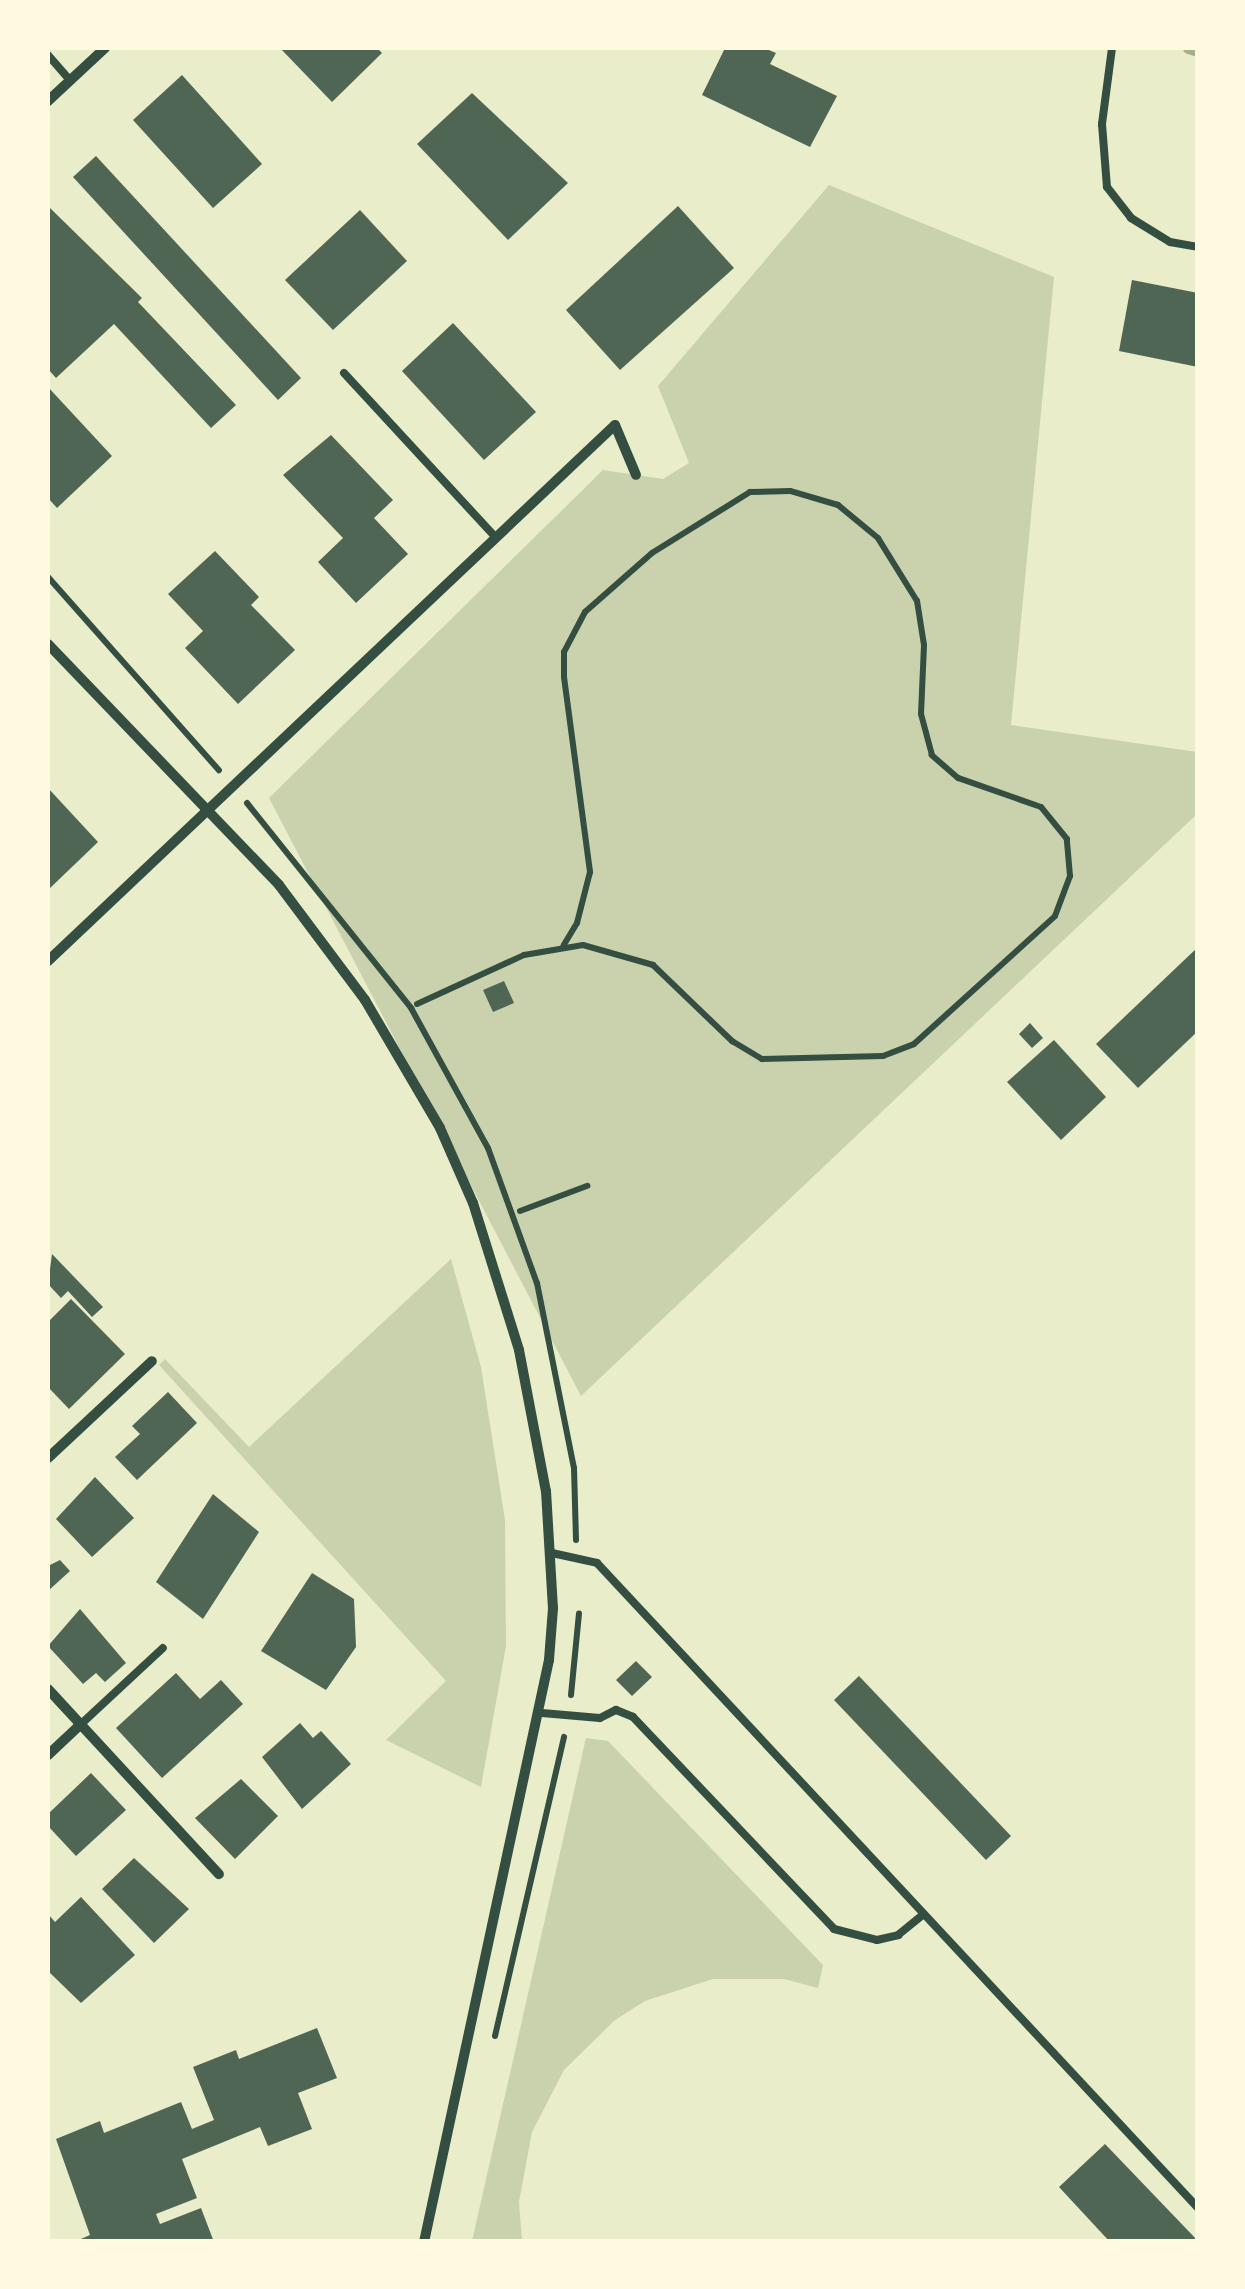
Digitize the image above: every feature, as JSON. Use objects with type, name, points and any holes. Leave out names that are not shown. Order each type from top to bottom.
[{"type":"street","points":[[48,100],[105,48]]},
{"type":"street","points":[[48,962],[615,424],[636,475]]},
{"type":"street","points":[[48,644],[209,812],[324,942],[440,1128],[492,1255],[520,1350],[552,1553],[542,1713],[424,2242]]},
{"type":"street","points":[[48,1458],[152,1361]]},
{"type":"street","points":[[48,1689],[219,1874]]},
{"type":"street","points":[[48,1755],[80,1724]]},
{"type":"lane","points":[[1112,48],[1102,124],[1107,187],[1131,218],[1170,242],[1198,247]]},
{"type":"lane","points":[[48,55],[70,80]]},
{"type":"lane","points":[[344,373],[496,538]]},
{"type":"lane","points":[[552,1553],[597,1563],[1198,2208]]},
{"type":"lane","points":[[80,1724],[163,1648]]},
{"type":"lane","points":[[542,1713],[600,1718],[616,1710],[633,1717],[834,1929],[878,1940],[898,1935],[924,1914]]},
{"type":"path","points":[[418,1004],[524,955],[564,945],[608,949],[653,965],[732,1040],[762,1059],[883,1056],[914,1044],[1055,916],[1070,876],[1067,839],[1041,807],[958,778],[932,755],[921,714],[922,623],[909,580],[878,538],[838,506],[790,491],[750,492],[652,553],[585,612],[564,652],[564,678],[590,872],[577,923],[564,945]]},
{"type":"path","points":[[48,577],[234,788],[390,978],[488,1148],[529,1256],[574,1468],[578,1625],[568,1715],[494,2039]]},
{"type":"path","points":[[520,1211],[588,1186]]},
{"type":"green space","points":[[829,185],[1054,277],[1011,725],[1197,752],[1197,814],[581,1396],[269,798],[603,470],[663,479],[689,463],[658,386]]},
{"type":"green space","points":[[451,1259],[481,1367],[505,1520],[506,1646],[481,1787],[386,1740],[446,1681],[159,1365],[165,1359],[249,1447]]},
{"type":"green space","points":[[586,1738],[608,1741],[823,1965],[818,1988],[784,1979],[713,1979],[645,2001],[615,2020],[564,2070],[532,2132],[519,2202],[522,2241],[472,2241]]},
{"type":"building","points":[[280,48],[377,48],[382,53],[332,102]]},
{"type":"building","points":[[725,48],[764,48],[776,53],[770,64],[837,96],[810,147],[702,95]]},
{"type":"building","points":[[182,75],[262,164],[213,208],[133,120]]},
{"type":"building","points":[[472,93],[568,183],[508,240],[417,144]]},
{"type":"building","points":[[96,156],[301,378],[278,400],[73,177]]},
{"type":"building","points":[[678,206],[734,268],[620,370],[566,310]]},
{"type":"building","points":[[50,208],[142,298],[138,302],[236,405],[211,428],[114,324],[56,378],[48,369]]},
{"type":"building","points":[[360,210],[407,261],[333,330],[285,280]]},
{"type":"building","points":[[1132,280],[1198,293],[1198,367],[1119,351]]},
{"type":"building","points":[[453,323],[536,412],[484,460],[402,371]]},
{"type":"building","points":[[48,387],[112,456],[57,508],[48,498]]},
{"type":"building","points":[[331,435],[393,500],[374,518],[408,554],[356,603],[318,562],[343,538],[283,475]]},
{"type":"building","points":[[215,551],[259,597],[251,605],[295,650],[238,704],[185,648],[203,631],[168,594]]},
{"type":"building","points":[[48,788],[98,842],[48,890]]},
{"type":"building","points":[[1198,947],[1198,1031],[1138,1088],[1096,1044]]},
{"type":"building","points":[[504,981],[514,1003],[493,1012],[483,990]]},
{"type":"building","points":[[1030,1023],[1043,1038],[1032,1048],[1019,1034]]},
{"type":"building","points":[[1054,1040],[1106,1097],[1061,1140],[1007,1082]]},
{"type":"building","points":[[52,1254],[103,1307],[92,1317],[68,1291],[61,1298],[48,1284]]},
{"type":"building","points":[[71,1299],[125,1354],[69,1409],[48,1387],[48,1322]]},
{"type":"building","points":[[168,1392],[197,1423],[137,1480],[115,1457],[140,1434],[132,1426]]},
{"type":"building","points":[[95,1477],[134,1518],[92,1557],[56,1519]]},
{"type":"building","points":[[213,1494],[259,1532],[203,1619],[156,1582]]},
{"type":"building","points":[[60,1560],[70,1571],[48,1591],[48,1566]]},
{"type":"building","points":[[312,1573],[354,1599],[356,1647],[326,1690],[261,1651]]},
{"type":"building","points":[[80,1609],[126,1663],[105,1682],[96,1673],[83,1684],[48,1646]]},
{"type":"building","points":[[636,1661],[652,1677],[632,1696],[616,1680]]},
{"type":"building","points":[[176,1673],[200,1699],[221,1680],[243,1704],[162,1778],[116,1728]]},
{"type":"building","points":[[859,1676],[1011,1836],[986,1860],[834,1700]]},
{"type":"building","points":[[300,1723],[313,1738],[321,1731],[351,1764],[302,1809],[262,1757]]},
{"type":"building","points":[[91,1773],[126,1810],[76,1856],[48,1826],[48,1814]]},
{"type":"building","points":[[241,1779],[278,1816],[235,1859],[195,1818]]},
{"type":"building","points":[[134,1858],[189,1909],[154,1943],[102,1889]]},
{"type":"building","points":[[81,1897],[135,1955],[81,2003],[48,1971],[48,1914],[55,1922]]},
{"type":"building","points":[[317,2028],[337,2078],[298,2093],[312,2129],[268,2146],[260,2127],[182,2159],[197,2198],[156,2214],[160,2224],[201,2208],[214,2242],[74,2242],[90,2235],[56,2139],[100,2121],[104,2133],[181,2102],[192,2129],[214,2120],[193,2067],[236,2050],[239,2059]]},
{"type":"building","points":[[1105,2144],[1198,2242],[1110,2242],[1059,2187]]},
{"type":"waterway","points":[[1188,48],[1198,51]]}]
